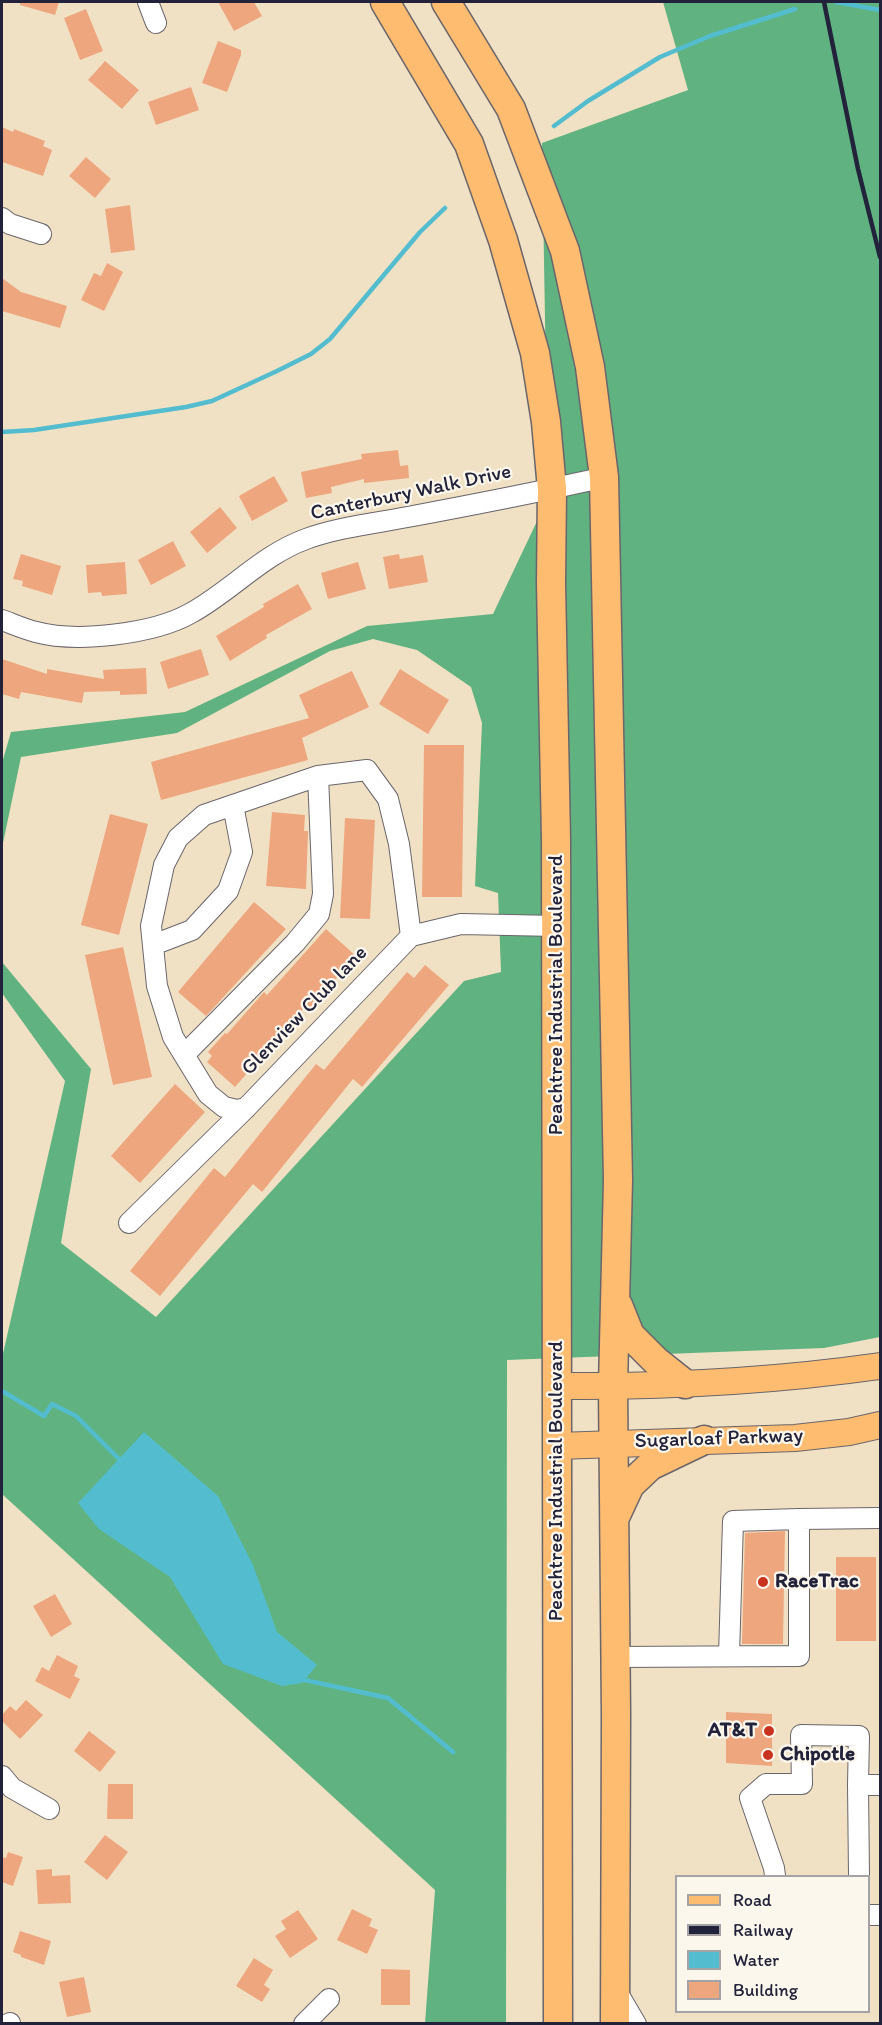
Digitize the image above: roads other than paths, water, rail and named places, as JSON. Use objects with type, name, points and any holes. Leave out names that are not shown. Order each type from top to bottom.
[{"type":"highway","name":"Peachtree Industrial Boulevard","points":[[385,2],[469,144],[503,240],[535,353],[546,422],[552,489],[551,583],[557,926],[558,2024]]},
{"type":"highway","points":[[446,2],[511,109],[565,251],[590,367],[604,477],[618,1168],[613,1386],[616,1657],[615,2024]]},
{"type":"highway","points":[[616,1301],[630,1335],[656,1361],[685,1384]]},
{"type":"highway","points":[[615,1516],[630,1485],[650,1466],[704,1440]]},
{"type":"main road","points":[[557,1386],[685,1384],[880,1366]]},
{"type":"main road","name":"Sugarloaf Parkway","points":[[557,1446],[795,1438],[849,1432],[880,1425]]},
{"type":"street","points":[[148,2],[156,22]]},
{"type":"street","points":[[2,218],[10,224],[41,234]]},
{"type":"street","name":"Canterbury Walk Drive","points":[[2,620],[37,632],[68,636],[115,635],[153,627],[190,614],[272,556],[306,539],[344,529],[604,477]]},
{"type":"street","points":[[246,1108],[237,1110],[224,1107],[208,1094],[173,1037],[158,986],[151,926],[164,865],[178,838],[204,815],[318,776],[367,770],[388,799],[399,844],[411,936],[461,924],[557,926]]},
{"type":"street","points":[[184,1055],[295,943],[319,914],[323,894],[318,776]]},
{"type":"street","points":[[153,945],[192,930],[228,891],[242,852],[233,805]]},
{"type":"street","name":"Glenview Club lane","points":[[129,1223],[246,1108],[411,936]]},
{"type":"street","points":[[729,1656],[733,1521],[880,1518]]},
{"type":"street","points":[[616,1657],[799,1656],[799,1520]]},
{"type":"street","points":[[775,1875],[750,1798],[766,1784],[802,1784],[801,1735],[859,1736],[859,1875]]},
{"type":"street","points":[[2,1776],[12,1788],[49,1809]]},
{"type":"street","points":[[858,1785],[880,1785]]},
{"type":"street","points":[[616,1989],[636,2024]]},
{"type":"street","points":[[304,2024],[329,1999]]},
{"type":"water","points":[[144,1432],[218,1496],[253,1565],[277,1632],[317,1665],[302,1683],[282,1686],[223,1664],[170,1577],[99,1529],[78,1503]]},
{"type":"waterway","points":[[836,2],[880,10]]},
{"type":"waterway","points":[[554,126],[588,101],[660,57],[710,36],[795,9]]},
{"type":"waterway","points":[[2,432],[34,430],[212,401],[311,354],[330,339],[420,232],[445,208]]},
{"type":"waterway","points":[[2,1391],[44,1416],[52,1404],[76,1416],[123,1463]]},
{"type":"waterway","points":[[300,1679],[388,1698],[453,1752]]},
{"type":"railway","points":[[824,2],[858,169],[880,257]]},
{"type":"place","name":"RaceTrac","points":[[763,1582]]},
{"type":"place","name":"AT&T","points":[[769,1731]]},
{"type":"place","name":"Chipotle","points":[[768,1755]]}]
